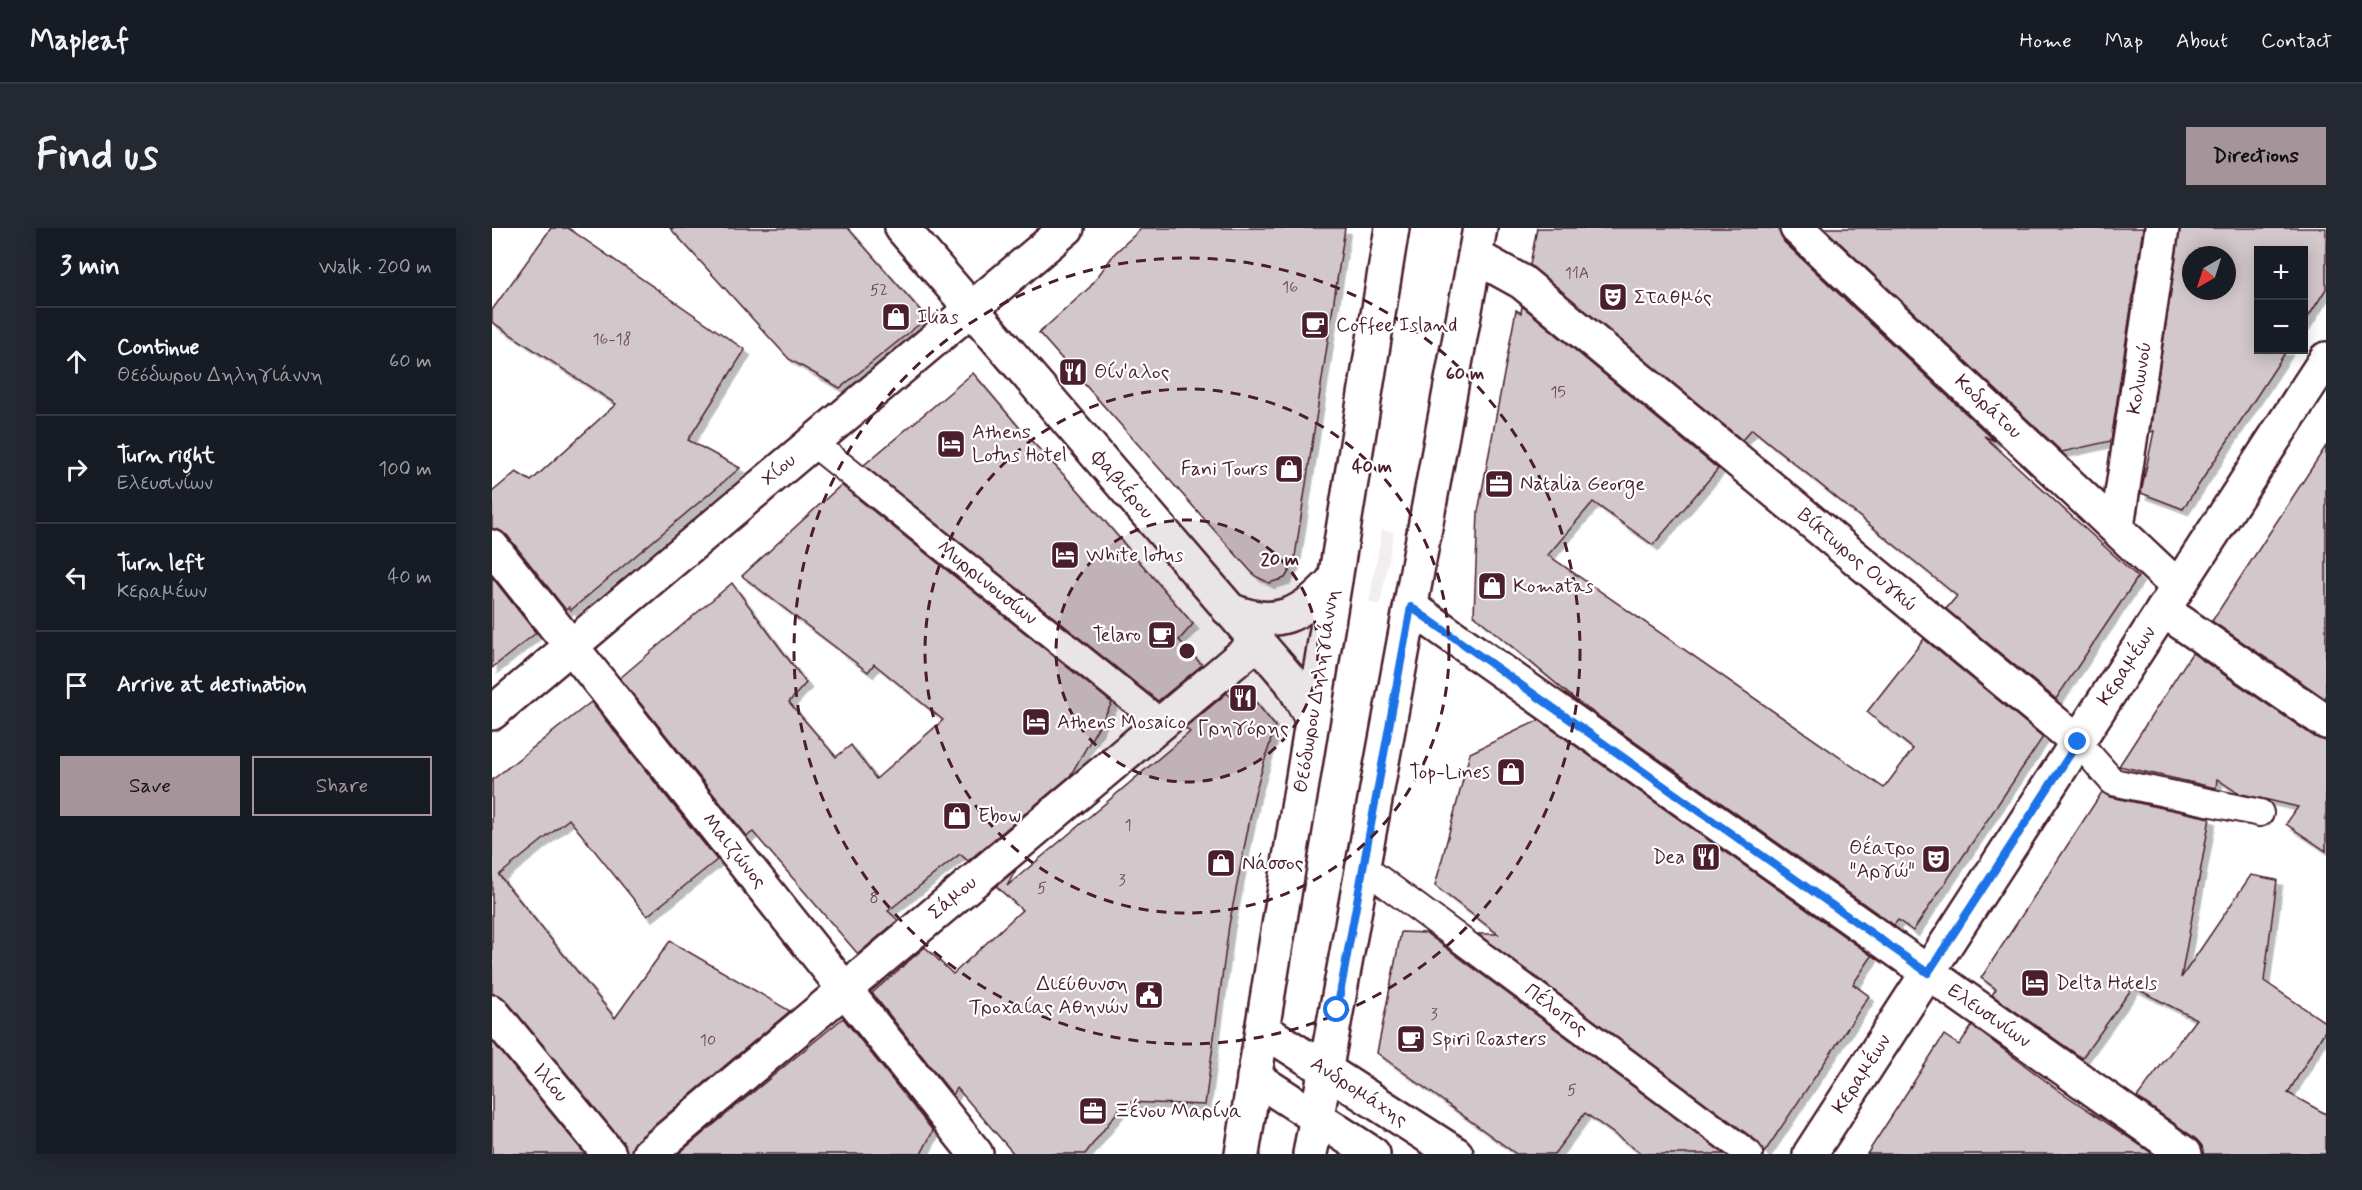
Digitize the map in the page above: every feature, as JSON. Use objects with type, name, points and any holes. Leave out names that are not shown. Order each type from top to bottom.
[{"type":"street","name":"Φαβιέρου","points":[[902,228],[1291,681],[1312,718]]},
{"type":"street","name":"Χίου","points":[[492,713],[1067,228]]},
{"type":"street","name":"Θεόδωρου Δηληγιάννη","points":[[1242,1154],[1392,228]]},
{"type":"street","name":"Κοδράτου","points":[[1797,228],[2117,527],[2171,598],[2326,722]]},
{"type":"street","name":"Κολωνού","points":[[2117,527],[2162,228]]},
{"type":"street","points":[[1310,1154],[1477,242]]},
{"type":"street","name":"Βίκτωρος Ουγκώ","points":[[1477,242],[1522,282],[2078,742]]},
{"type":"street","name":"Κεραμέων","points":[[1810,1154],[2326,359]]},
{"type":"street","name":"Μαιζώνος","points":[[492,547],[844,989],[963,1148]]},
{"type":"street","points":[[1228,609],[1244,616],[1260,619],[1303,611],[1335,579]]},
{"type":"street","name":"Ελευσινίων","points":[[1411,607],[2185,1154]]},
{"type":"street","name":"Σάμου","points":[[649,1154],[1258,642]]},
{"type":"street","name":"Ιλίου","points":[[492,1012],[609,1154]]},
{"type":"street","name":"Ανδρομάχης","points":[[1262,1029],[1456,1154]]},
{"type":"street","points":[[1254,1077],[1373,1154]]},
{"type":"lane","name":"Μυρρινουσίων","points":[[812,442],[1161,723]]},
{"type":"lane","name":"Βίκτωρος Ουγκώ","points":[[2078,742],[2113,782],[2260,813]]},
{"type":"lane","name":"Πέλοπος","points":[[1363,867],[1749,1154]]},
{"type":"shaded area","points":[[1382,530],[1394,532],[1380,605],[1369,602]]},
{"type":"building","points":[[551,228],[568,228],[745,350],[688,440],[740,468],[571,610],[569,607],[566,610],[507,535],[492,529],[492,492],[516,472],[531,481],[616,404],[492,322],[492,310]]},
{"type":"building","points":[[670,228],[848,228],[927,318],[840,388],[789,359]]},
{"type":"building","points":[[1142,228],[1345,228],[1294,563],[1285,578],[1269,583],[1255,576],[1039,333],[1090,287],[1115,253]]},
{"type":"building","points":[[1537,228],[1779,228],[1784,242],[1995,441],[1984,436],[2138,577],[2056,699],[1946,609],[1957,596],[1752,429],[1742,440],[1530,265]]},
{"type":"building","points":[[1824,228],[2143,228],[2111,441],[2062,452]]},
{"type":"building","points":[[2180,228],[2326,228],[2326,289],[2308,318],[2308,246],[2254,246],[2254,354],[2284,354],[2183,509],[2141,493],[2154,431],[2150,432]]},
{"type":"building","points":[[1522,306],[1718,469],[1653,545],[1593,502],[1548,555],[1884,788],[1913,749],[1867,712],[1924,639],[2043,737],[1913,931],[1898,920],[1894,925],[1577,701],[1474,615],[1478,512],[1516,310],[1521,313]]},
{"type":"building","points":[[973,373],[1023,432],[1078,490],[1193,624],[1179,640],[1202,665],[1158,701],[864,465]]},
{"type":"building","points":[[2326,446],[2326,699],[2212,621]]},
{"type":"building","points":[[841,485],[1112,703],[1070,776],[968,861],[960,854],[888,911],[898,920],[858,954],[753,832],[747,836],[620,678],[732,583],[806,683],[789,702],[836,757],[851,745],[876,779],[943,720],[874,664],[868,672],[742,576]]},
{"type":"building","points":[[492,577],[536,633],[492,668]]},
{"type":"building","points":[[2192,653],[2315,737],[2326,741],[2326,851],[2286,824],[2298,807],[2238,793],[2217,779],[2216,788],[2119,766]]},
{"type":"building","points":[[1242,685],[1275,726],[1255,793],[1229,925],[1205,1105],[1125,1102],[1085,1154],[1014,1154],[957,1088],[953,1095],[872,993],[925,947],[953,974],[1022,910],[996,886],[1016,870],[1007,886],[1190,732],[1185,728],[1227,693],[1230,696]]},
{"type":"building","points":[[591,702],[717,860],[647,916],[569,819],[499,875],[615,1018],[670,941],[790,1011],[637,1140],[631,1154],[627,1154],[623,1142],[506,1000],[492,994],[492,780]]},
{"type":"building","points":[[1539,720],[1872,956],[1853,984],[1869,996],[1764,1153],[1758,1142],[1478,934],[1498,934],[1435,886],[1470,753]]},
{"type":"building","points":[[2102,792],[2110,797],[2210,818],[2181,978],[2251,875],[2277,880],[2264,981],[2326,1023],[2326,1029],[2288,1093],[2326,1114],[2326,1154],[2203,1154],[2202,1146],[2196,1139],[2137,1097],[2196,1019],[2133,987],[2082,1058],[1992,995],[1996,989],[1981,978]]},
{"type":"building","points":[[1401,932],[1426,933],[1724,1154],[1642,1154],[1585,1113],[1554,1154],[1516,1154],[1377,1053]]},
{"type":"building","points":[[843,1018],[933,1131],[921,1154],[678,1154]]},
{"type":"building","points":[[1972,1026],[2058,1090],[2153,1154],[1867,1154],[1944,1035],[1959,1045]]},
{"type":"building","points":[[492,1041],[585,1154],[492,1154]]},
{"type":"place","name":"Σταθμός","points":[[1613,297]]},
{"type":"place","name":"Ilias","points":[[896,317]]},
{"type":"place","name":"Coffee Island","points":[[1315,325]]},
{"type":"place","name":"Θίν'αλος","points":[[1073,372]]},
{"type":"place","name":"Athens Lotus Hotel","points":[[951,444]]},
{"type":"place","name":"Fani Tours","points":[[1289,469]]},
{"type":"place","name":"Natalia George","points":[[1499,484]]},
{"type":"place","name":"White lotus","points":[[1065,555]]},
{"type":"place","name":"Komatas","points":[[1492,586]]},
{"type":"place","name":"Telaro","points":[[1162,635]]},
{"type":"place","name":"Γρηγόρης","points":[[1243,698]]},
{"type":"place","name":"Athens Mosaico","points":[[1036,722]]},
{"type":"place","name":"Top-Lines","points":[[1511,772]]},
{"type":"place","name":"Ebow","points":[[957,816]]},
{"type":"place","name":"Dea","points":[[1706,857]]},
{"type":"place","name":"Θέατρο \"Αργώ\"","points":[[1936,859]]},
{"type":"place","name":"Νάσσος","points":[[1221,863]]},
{"type":"place","name":"Delta Hotels","points":[[2035,983]]},
{"type":"place","name":"Διεύθυνση Τροχαίας Αθηνών","points":[[1149,995]]},
{"type":"place","name":"Spiri Roasters","points":[[1411,1039]]},
{"type":"place","name":"Ξένου Μαρίνα","points":[[1093,1111]]},
{"type":"route","points":[[1337,1010],[1411,607],[1928,973],[2078,742]]}]
